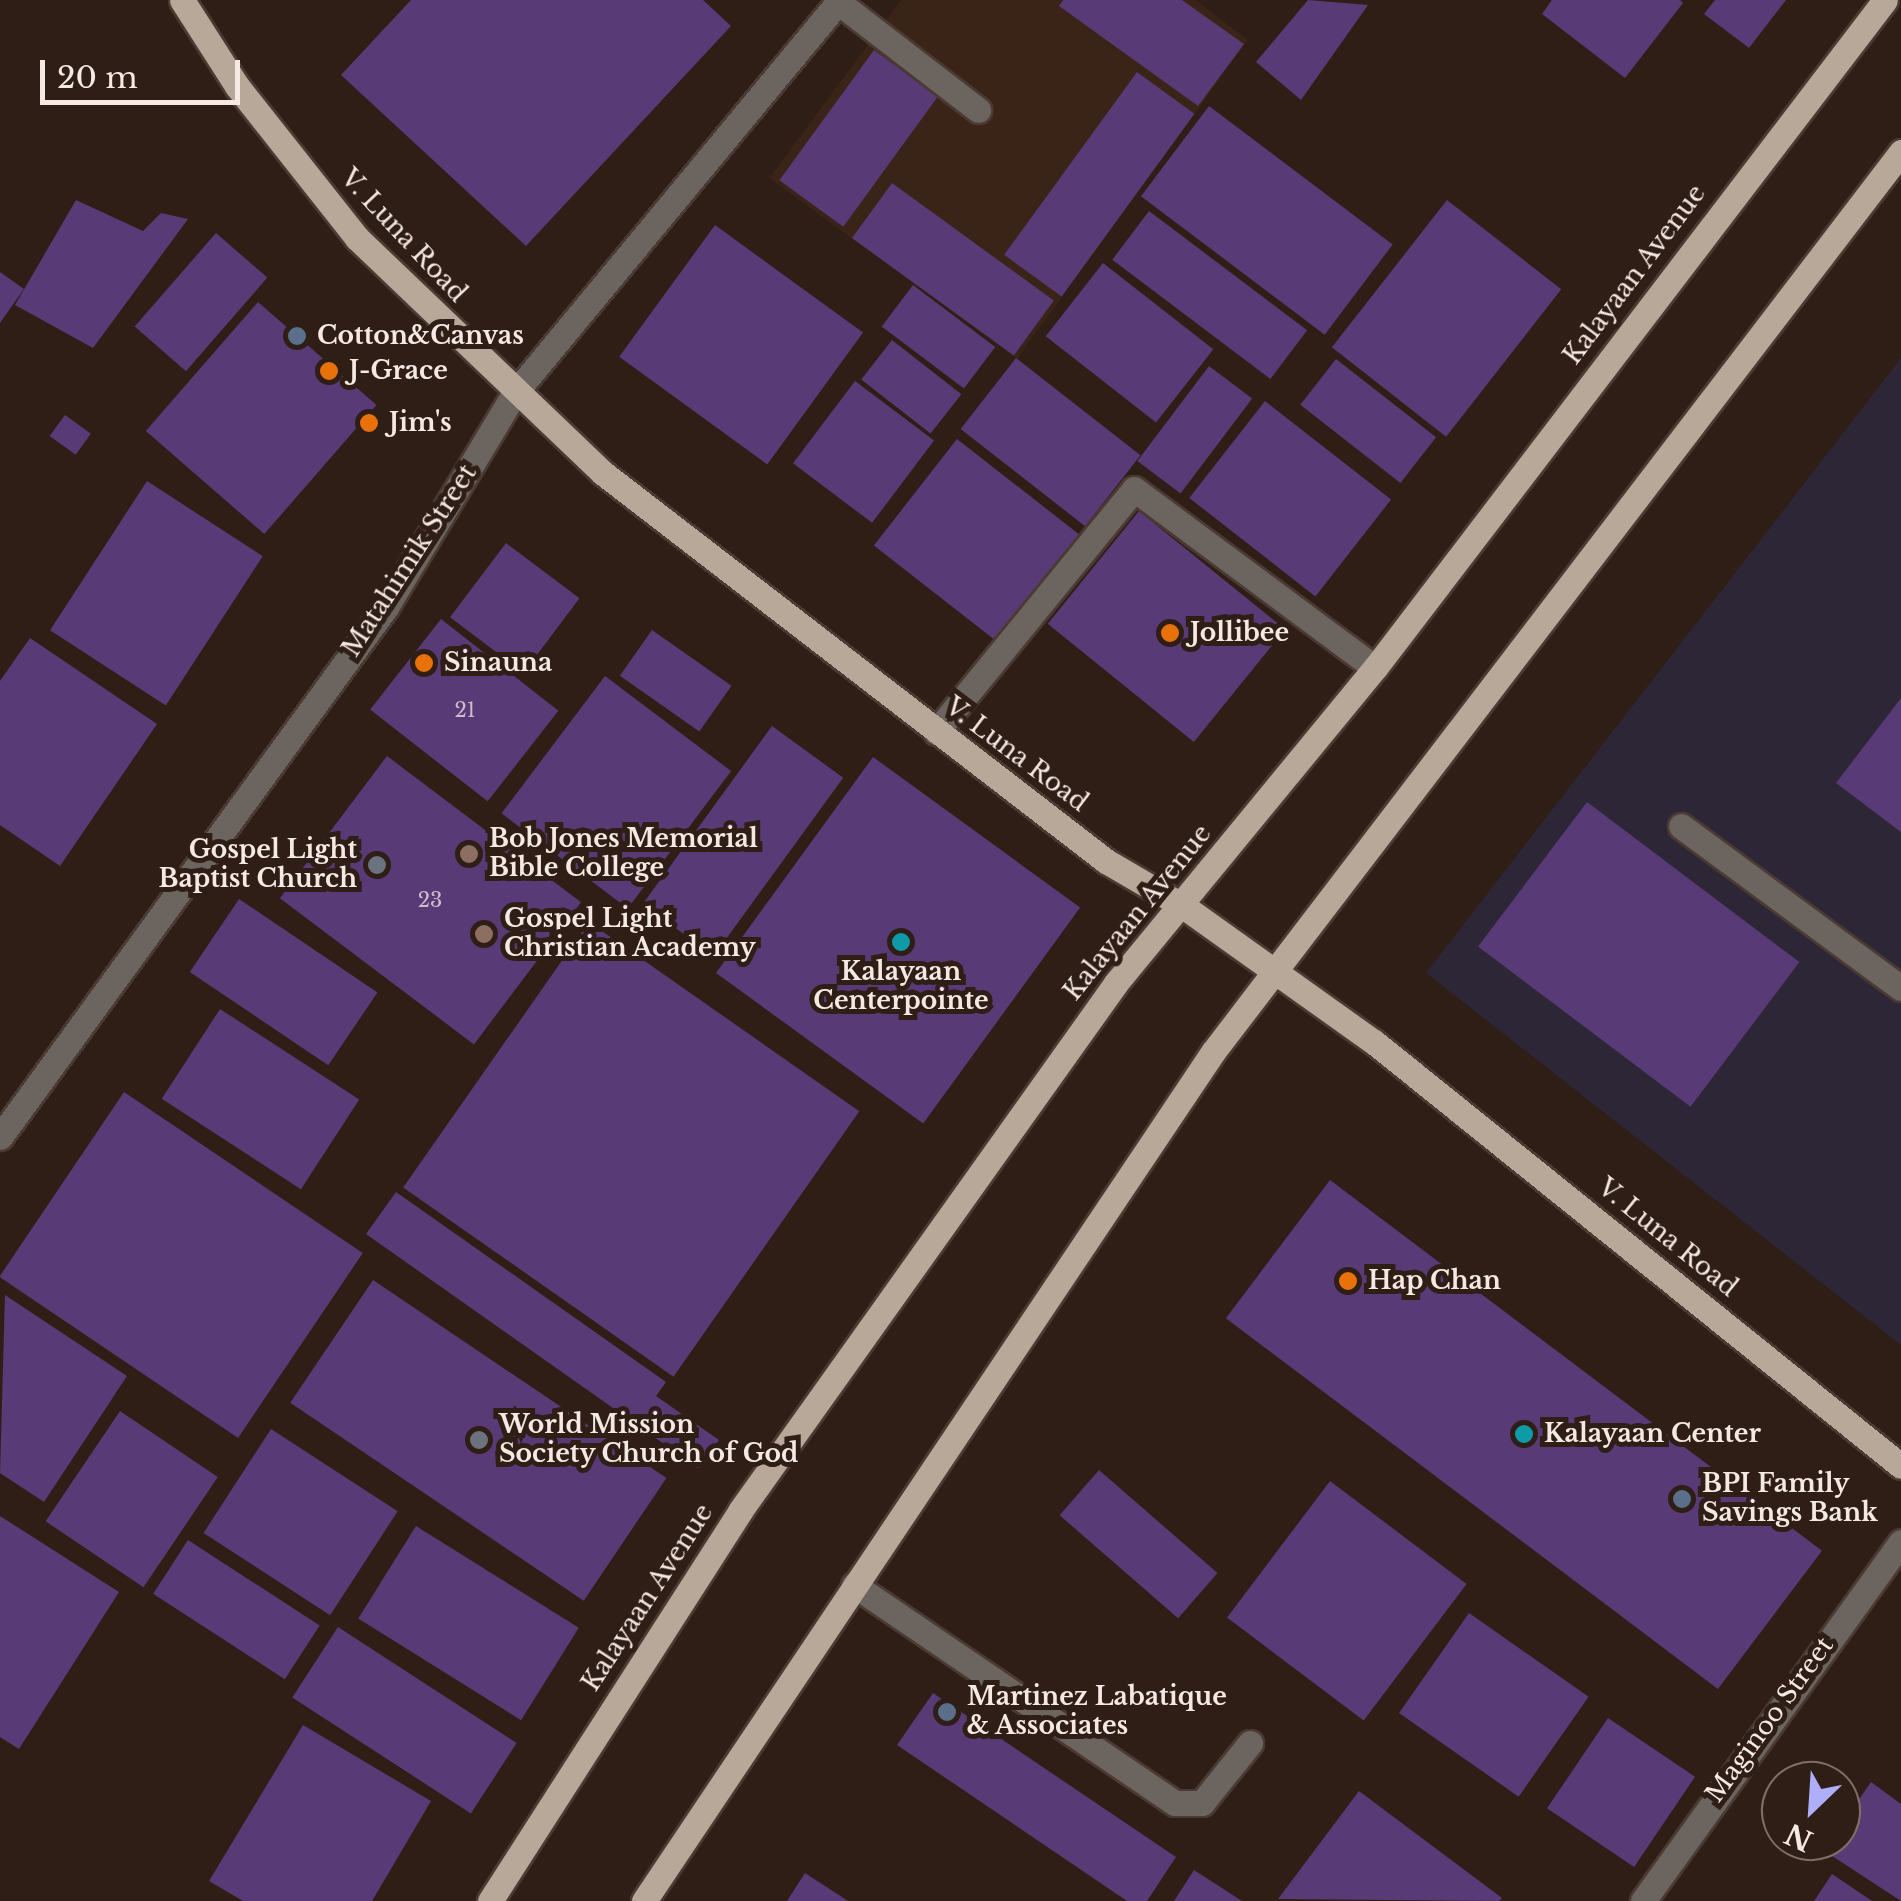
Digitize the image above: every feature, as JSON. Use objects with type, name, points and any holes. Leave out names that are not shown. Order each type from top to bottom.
[{"type":"main road","name":"V. Luna Road","points":[[182,0],[237,86],[358,238],[514,394],[603,473],[1106,861],[1182,906],[1276,970],[1901,1466]]},
{"type":"main road","name":"Kalayaan Avenue","points":[[490,1901],[740,1511],[1116,982],[1374,668],[1885,0]]},
{"type":"main road","points":[[644,1901],[1084,1239],[1276,970],[1901,152]]},
{"type":"street","name":"Matahimik Street","points":[[0,1137],[386,607],[514,394],[839,1]]},
{"type":"street","points":[[839,1],[978,110]]},
{"type":"street","points":[[936,732],[1134,489],[1374,668]]},
{"type":"street","points":[[1681,826],[1901,988]]},
{"type":"street","name":"Maginoo Street","points":[[1643,1901],[1901,1542]]},
{"type":"street","points":[[854,1585],[1175,1803],[1202,1804],[1250,1742]]},
{"type":"shaded area","points":[[901,0],[1196,0],[1248,40],[1017,359],[769,178]]},
{"type":"shaded area","points":[[1901,358],[1901,1345],[1426,973]]},
{"type":"building","points":[[411,0],[703,0],[731,26],[526,246],[341,75]]},
{"type":"building","points":[[1063,0],[1182,0],[1244,44],[1198,106],[1059,6]]},
{"type":"building","points":[[1308,0],[1368,5],[1301,100],[1256,62]]},
{"type":"building","points":[[1552,0],[1683,3],[1625,78],[1542,14]]},
{"type":"building","points":[[1715,0],[1786,0],[1749,48],[1704,14]]},
{"type":"building","points":[[874,50],[938,96],[843,227],[779,180]]},
{"type":"building","points":[[1137,72],[1194,114],[1062,297],[1004,255]]},
{"type":"building","points":[[1209,106],[1393,244],[1325,335],[1141,196]]},
{"type":"building","points":[[892,183],[1054,301],[1014,356],[852,238]]},
{"type":"building","points":[[76,200],[143,231],[161,213],[188,219],[93,348],[15,305]]},
{"type":"building","points":[[1447,200],[1561,289],[1446,437],[1332,347]]},
{"type":"building","points":[[1149,211],[1307,330],[1270,379],[1112,260]]},
{"type":"building","points":[[715,225],[863,333],[767,464],[619,357]]},
{"type":"building","points":[[216,233],[267,278],[186,371],[135,327]]},
{"type":"building","points":[[1103,263],[1213,349],[1156,422],[1046,336]]},
{"type":"building","points":[[0,272],[24,289],[0,323]]},
{"type":"building","points":[[913,285],[995,347],[964,389],[882,327]]},
{"type":"building","points":[[258,302],[376,405],[264,534],[146,431]]},
{"type":"building","points":[[892,340],[961,394],[931,434],[861,379]]},
{"type":"building","points":[[1016,358],[1141,455],[1085,526],[961,429]]},
{"type":"building","points":[[1336,359],[1436,437],[1400,483],[1300,405]]},
{"type":"building","points":[[1209,366],[1252,398],[1181,494],[1137,461]]},
{"type":"building","points":[[855,381],[934,441],[872,523],[793,463]]},
{"type":"building","points":[[1265,401],[1391,500],[1315,596],[1189,498]]},
{"type":"building","points":[[65,415],[91,434],[76,455],[50,436]]},
{"type":"building","points":[[957,439],[1080,535],[997,641],[874,545]]},
{"type":"building","points":[[147,481],[263,556],[166,705],[50,630]]},
{"type":"building","points":[[1139,511],[1285,629],[1194,742],[1048,624]]},
{"type":"building","points":[[506,543],[579,598],[524,673],[450,617]]},
{"type":"building","points":[[441,619],[558,711],[488,801],[370,710]]},
{"type":"building","points":[[652,630],[731,686],[699,732],[620,676]]},
{"type":"building","points":[[30,638],[157,724],[60,866],[0,825],[0,681]]},
{"type":"building","points":[[605,676],[731,771],[628,908],[501,813]]},
{"type":"building","points":[[1901,698],[1901,832],[1836,783]]},
{"type":"building","points":[[772,726],[843,778],[714,956],[643,904]]},
{"type":"building","points":[[387,756],[581,902],[474,1044],[280,898]]},
{"type":"building","name":"Kalayaan Centerpointe","points":[[873,757],[1080,907],[923,1123],[716,973]]},
{"type":"building","points":[[1587,802],[1799,962],[1691,1107],[1478,947]]},
{"type":"building","points":[[239,899],[377,992],[328,1065],[190,972]]},
{"type":"building","points":[[589,922],[859,1111],[673,1377],[403,1187]]},
{"type":"building","points":[[220,1009],[359,1099],[301,1189],[162,1099]]},
{"type":"building","points":[[124,1092],[363,1253],[238,1438],[0,1277]]},
{"type":"building","name":"Kalayaan Center","points":[[1330,1180],[1822,1551],[1718,1689],[1226,1318]]},
{"type":"building","points":[[396,1192],[666,1382],[656,1396],[719,1440],[698,1468],[366,1234]]},
{"type":"building","name":"World Mission Society Church of God","points":[[373,1280],[666,1478],[584,1601],[290,1403]]},
{"type":"building","points":[[5,1295],[127,1376],[44,1502],[0,1473]]},
{"type":"building","points":[[120,1411],[218,1477],[143,1587],[46,1521]]},
{"type":"building","points":[[271,1429],[398,1511],[330,1615],[203,1533]]},
{"type":"building","points":[[1099,1470],[1217,1573],[1178,1618],[1060,1515]]},
{"type":"building","points":[[1330,1481],[1467,1584],[1364,1720],[1227,1618]]},
{"type":"building","points":[[0,1516],[119,1592],[19,1749],[0,1737]]},
{"type":"building","points":[[416,1526],[579,1628],[521,1720],[358,1618]]},
{"type":"building","points":[[188,1540],[320,1626],[285,1679],[153,1594]]},
{"type":"building","points":[[1469,1613],[1589,1697],[1519,1797],[1399,1713]]},
{"type":"building","points":[[338,1627],[517,1743],[471,1813],[292,1697]]},
{"type":"building","points":[[933,1693],[1176,1857],[1147,1901],[1127,1901],[897,1745]]},
{"type":"building","points":[[1608,1718],[1695,1777],[1634,1867],[1547,1808]]},
{"type":"building","points":[[303,1725],[431,1801],[372,1901],[243,1901],[209,1881]]},
{"type":"building","points":[[1871,1782],[1901,1804],[1901,1901],[1840,1861],[1861,1861],[1861,1796]]},
{"type":"building","points":[[1359,1791],[1502,1898],[1278,1899]]},
{"type":"building","points":[[1194,1870],[1242,1901],[1174,1901]]},
{"type":"building","points":[[805,1873],[848,1901],[787,1901]]},
{"type":"building","points":[[1832,1874],[1872,1901],[1814,1901]]},
{"type":"place","name":"Cotton&Canvas","points":[[297,336]]},
{"type":"place","name":"J-Grace","points":[[329,371]]},
{"type":"place","name":"Jim's","points":[[369,423]]},
{"type":"place","name":"Jollibee","points":[[1170,633]]},
{"type":"place","name":"Sinauna","points":[[424,663]]},
{"type":"place","name":"Bob Jones Memorial Bible College","points":[[469,854]]},
{"type":"place","name":"Gospel Light Baptist Church","points":[[377,865]]},
{"type":"place","name":"Gospel Light Christian Academy","points":[[484,934]]},
{"type":"place","name":"Kalayaan Centerpointe","points":[[901,942]]},
{"type":"place","name":"Hap Chan","points":[[1348,1281]]},
{"type":"place","name":"Kalayaan Center","points":[[1524,1434]]},
{"type":"place","name":"World Mission Society Church of God","points":[[479,1440]]},
{"type":"place","name":"BPI Family Savings Bank","points":[[1682,1499]]},
{"type":"place","name":"Martinez Labatique & Associates","points":[[947,1712]]}]
